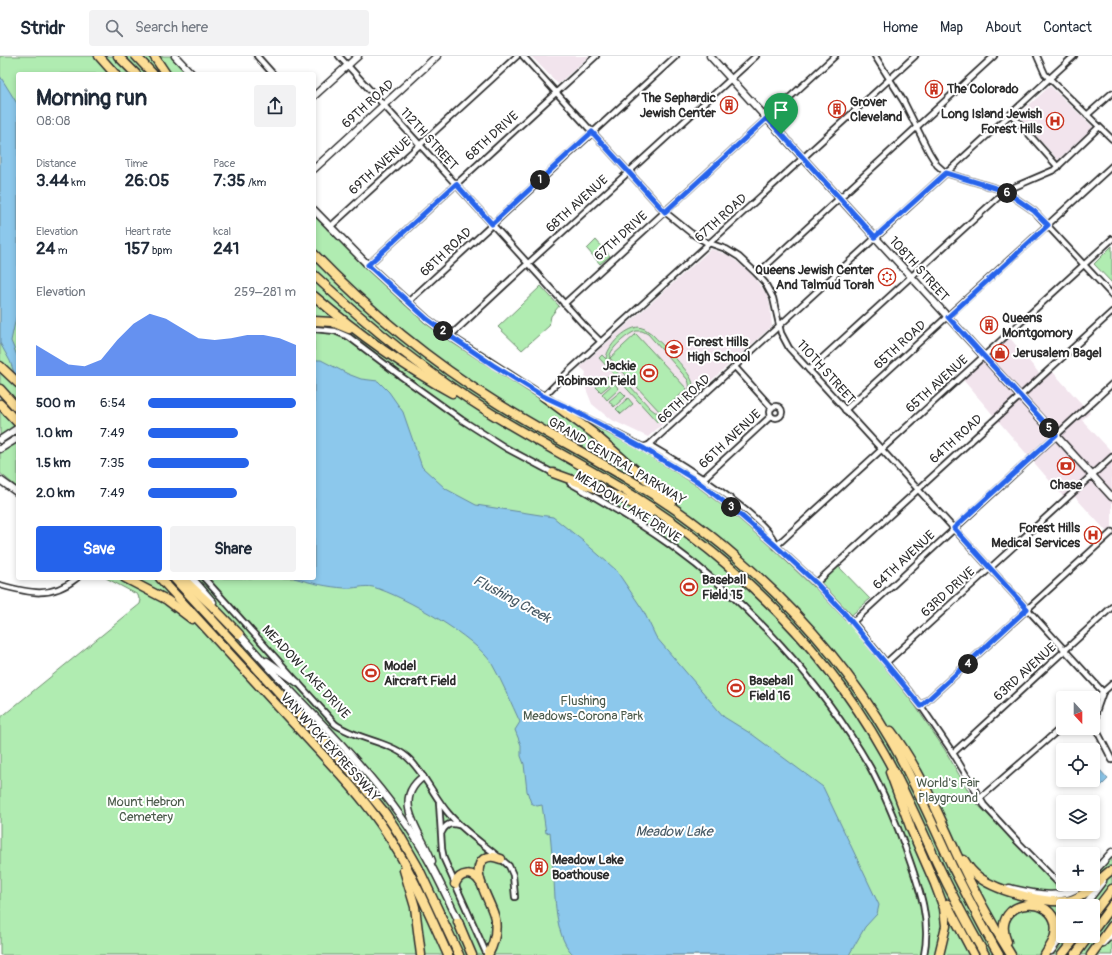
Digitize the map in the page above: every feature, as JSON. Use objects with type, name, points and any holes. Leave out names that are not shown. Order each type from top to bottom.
[{"type":"highway","points":[[99,56],[113,72]]},
{"type":"highway","points":[[118,56],[134,72]]},
{"type":"highway","points":[[136,56],[151,72]]},
{"type":"highway","points":[[154,56],[165,72]]},
{"type":"highway","name":"GRAND CENTRAL PARKWAY","points":[[316,256],[380,317],[459,377],[504,407],[643,488],[697,525],[746,566],[790,608],[834,657],[864,697],[882,725],[904,764],[959,879],[999,955]]},
{"type":"highway","name":"GRAND CENTRAL PARKWAY","points":[[316,277],[359,316],[406,354],[451,387],[506,422],[621,488],[677,525],[731,568],[770,604],[793,628],[838,682],[880,746],[900,782],[948,886],[985,955]]},
{"type":"highway","points":[[316,298],[342,319],[432,382],[506,422]]},
{"type":"highway","points":[[316,321],[336,323],[378,345]]},
{"type":"highway","points":[[0,366],[16,380]]},
{"type":"highway","points":[[0,389],[16,407]]},
{"type":"highway","points":[[543,396],[593,433],[697,525]]},
{"type":"highway","points":[[0,404],[16,421]]},
{"type":"highway","points":[[553,473],[620,497],[677,525]]},
{"type":"highway","points":[[129,580],[155,592],[173,603],[229,653]]},
{"type":"highway","name":"VAN WYCK EXPRESSWAY","points":[[162,580],[358,794],[377,818],[418,888],[448,955]]},
{"type":"highway","name":"VAN WYCK EXPRESSWAY","points":[[176,580],[354,774],[385,813],[418,867],[459,955]]},
{"type":"highway","points":[[184,580],[212,605],[239,634]]},
{"type":"highway","points":[[864,697],[898,741],[945,827],[970,868],[980,878],[990,884],[1010,891],[1042,900],[1061,902],[1072,900],[1084,894],[1111,869]]},
{"type":"highway","points":[[880,746],[916,841],[943,904],[946,921],[945,933],[939,955]]},
{"type":"highway","points":[[945,827],[977,894],[1013,955]]},
{"type":"highway","points":[[397,850],[415,907],[421,955]]},
{"type":"highway","points":[[488,955],[494,943],[496,928],[494,914],[479,876],[479,868],[481,862],[489,857],[501,859]]},
{"type":"highway","points":[[455,884],[460,877],[468,874],[474,875],[481,882]]},
{"type":"highway","points":[[935,884],[974,955]]},
{"type":"highway","points":[[1100,905],[1112,889]]},
{"type":"highway","points":[[1013,955],[1004,929],[1006,921],[1009,914],[1015,908],[1028,904],[1037,904],[1045,908],[1051,914],[1055,922],[1056,930],[1054,938],[1046,955]]},
{"type":"highway","points":[[1100,921],[1112,905]]},
{"type":"highway","points":[[458,922],[473,955]]},
{"type":"highway","points":[[1092,955],[1112,926]]},
{"type":"highway","points":[[1062,955],[1071,943]]},
{"type":"highway","points":[[1075,955],[1084,943]]},
{"type":"street","points":[[175,56],[190,72]]},
{"type":"street","points":[[256,56],[271,72]]},
{"type":"street","name":"112TH STREET","points":[[339,56],[564,304],[601,342]]},
{"type":"street","points":[[316,94],[358,56]]},
{"type":"street","name":"69TH ROAD","points":[[316,167],[437,56]]},
{"type":"street","name":"69TH AVENUE","points":[[330,227],[517,56]]},
{"type":"street","name":"110TH STREET","points":[[523,56],[665,212],[691,233],[726,249],[739,257],[757,274],[765,283],[773,298],[779,326],[786,343],[845,410],[1103,692]]},
{"type":"street","name":"68TH DRIVE","points":[[368,265],[596,56]]},
{"type":"street","name":"68TH ROAD","points":[[408,302],[676,56]]},
{"type":"street","name":"108TH STREET","points":[[710,56],[1112,497]]},
{"type":"street","name":"68TH AVENUE","points":[[450,336],[756,56]]},
{"type":"street","name":"67TH DRIVE","points":[[564,304],[835,56]]},
{"type":"street","points":[[875,56],[904,102],[916,128],[937,165],[946,173],[1005,191],[1034,211],[1112,295]]},
{"type":"street","name":"67TH ROAD","points":[[543,396],[915,56]]},
{"type":"street","points":[[757,274],[994,56]]},
{"type":"street","points":[[1037,56],[1043,71],[1049,79],[1112,139]]},
{"type":"street","name":"66TH ROAD","points":[[643,448],[649,445],[735,367],[1074,56]]},
{"type":"street","points":[[1087,115],[1112,93]]},
{"type":"street","points":[[1010,114],[1058,167]]},
{"type":"street","points":[[809,370],[1005,191],[1054,170],[1099,127]]},
{"type":"street","name":"65TH ROAD","points":[[845,410],[1112,166]]},
{"type":"street","name":"GRAND CENTRAL PARKWAY","points":[[316,212],[368,265],[408,302],[450,336],[543,396],[569,408],[643,448],[697,481],[737,512],[776,546],[816,583],[853,622],[887,662],[921,706],[953,753],[980,799],[1018,842],[1068,893]]},
{"type":"street","name":"65TH AVENUE","points":[[776,546],[1112,239]]},
{"type":"street","name":"64TH ROAD","points":[[816,583],[1112,312]]},
{"type":"street","name":"MEADOW LAKE DRIVE","points":[[316,329],[335,330],[349,337],[462,420],[506,448],[611,506],[677,551],[724,590],[773,637],[806,675],[835,713],[869,767],[892,814],[917,881],[924,907],[927,927],[924,955]]},
{"type":"street","points":[[735,367],[772,408]]},
{"type":"street","name":"64TH AVENUE","points":[[853,622],[1112,384]]},
{"type":"street","points":[[776,406],[780,407],[782,413],[779,417],[775,418],[772,416],[770,411],[772,408],[776,406]]},
{"type":"street","name":"66TH AVENUE","points":[[703,479],[772,416]]},
{"type":"street","points":[[0,440],[16,430]]},
{"type":"street","points":[[0,449],[16,439]]},
{"type":"street","name":"GRAND CENTRAL PARKWAY","points":[[649,445],[703,479],[769,530],[775,540],[776,546]]},
{"type":"street","name":"63RD DRIVE","points":[[887,662],[1112,457]]},
{"type":"street","points":[[0,480],[16,492]]},
{"type":"street","points":[[921,706],[1112,532]]},
{"type":"street","points":[[0,586],[28,593],[41,593],[64,587],[73,580]]},
{"type":"street","points":[[194,580],[239,634],[363,768],[416,838],[440,881]]},
{"type":"street","name":"MEADOW LAKE DRIVE","points":[[206,580],[338,726],[403,754],[411,760],[438,800],[461,826],[509,866],[513,872],[515,897]]},
{"type":"street","name":"63RD AVENUE","points":[[953,753],[1112,607]]},
{"type":"street","points":[[254,650],[298,683]]},
{"type":"street","points":[[1100,695],[1112,684]]},
{"type":"street","points":[[1100,701],[1103,692]]},
{"type":"street","points":[[980,799],[1056,732]]},
{"type":"street","points":[[1099,735],[1112,760]]},
{"type":"street","points":[[423,777],[411,789],[408,800],[409,809],[458,922]]},
{"type":"street","points":[[438,800],[440,808],[443,854],[455,884],[488,955]]},
{"type":"street","points":[[442,836],[444,828],[449,824],[461,826]]},
{"type":"street","points":[[1100,865],[1112,852]]},
{"type":"street","points":[[1089,899],[1111,869]]},
{"type":"street","points":[[990,884],[1039,893],[1058,894],[1072,891]]},
{"type":"street","points":[[1092,955],[1112,934]]},
{"type":"street","points":[[1046,955],[1056,943]]},
{"type":"shaded area","points":[[531,56],[589,56],[558,84]]},
{"type":"shaded area","name":"Long Island Jewish Forest Hills","points":[[1050,86],[1093,127],[1058,160],[1018,115]]},
{"type":"shaded area","name":"Forest Hills High School","points":[[711,249],[728,255],[753,276],[767,295],[770,305],[772,326],[648,437],[610,419],[592,404],[584,384],[586,372],[580,367]]},
{"type":"shaded area","points":[[1005,332],[1043,378],[1052,371],[1090,413],[1082,420],[1112,452],[1112,454],[1107,458],[1112,463],[1112,527],[1107,532],[1075,497],[1068,502],[958,374]]},
{"type":"green space","points":[[0,56],[170,56],[185,72],[16,72],[16,486],[0,473]]},
{"type":"green space","name":"Flushing Meadows-Corona Park","points":[[316,215],[418,311],[543,396],[643,447],[697,481],[737,512],[813,587],[838,566],[870,599],[847,619],[916,707],[945,750],[974,801],[1056,884],[1056,891],[1063,891],[1065,893],[1068,891],[1100,891],[1100,865],[1112,852],[1112,955],[0,955],[0,718],[140,604],[141,600],[139,599],[138,595],[110,580],[316,580]]},
{"type":"green space","points":[[596,240],[610,256],[600,264],[587,249]]},
{"type":"green space","points":[[1112,246],[1112,283],[1094,264]]},
{"type":"green space","points":[[541,286],[559,306],[551,316],[549,326],[522,350],[498,327]]},
{"type":"green space","name":"Jackie Robinson Field","points":[[639,327],[652,334],[669,351],[688,373],[692,380],[692,390],[689,395],[671,412],[658,416],[661,420],[658,423],[599,358],[602,355],[606,359],[613,343],[628,331]],"holes":[[[636,331],[642,331],[648,334],[688,380],[689,389],[684,396],[677,404],[668,410],[661,412],[687,389],[636,334],[610,358],[611,352],[625,337]],[[610,358],[661,413],[655,412],[650,408],[611,365]]]},
{"type":"green space","points":[[608,376],[613,382],[601,392],[596,387]]},
{"type":"green space","points":[[614,383],[619,389],[607,400],[602,394]]},
{"type":"green space","points":[[621,391],[626,396],[614,407],[609,401]]},
{"type":"green space","points":[[628,398],[633,404],[621,414],[616,409]]},
{"type":"water","points":[[0,76],[16,102],[16,317],[11,341],[16,353],[16,378],[10,361],[0,343]]},
{"type":"water","name":"Meadow Lake","points":[[316,360],[321,360],[361,379],[378,381],[389,392],[403,412],[422,467],[446,489],[476,505],[553,517],[616,570],[643,610],[656,637],[724,717],[753,735],[823,787],[879,905],[877,914],[865,927],[849,955],[574,955],[563,940],[558,920],[550,832],[546,833],[542,805],[537,806],[531,803],[527,791],[524,764],[521,756],[521,745],[515,730],[520,722],[492,664],[484,653],[455,630],[420,608],[402,599],[373,587],[332,587],[302,580],[316,580]]},
{"type":"water","points":[[1100,770],[1108,779],[1100,787]]},
{"type":"place","name":"The Colorado","points":[[934,89]]},
{"type":"place","name":"The Sephardic Jewish Center","points":[[729,105]]},
{"type":"place","name":"Grover Cleveland","points":[[837,109]]},
{"type":"place","name":"Long Island Jewish Forest Hills","points":[[1055,121]]},
{"type":"place","name":"Queens Jewish Center And Talmud Torah","points":[[887,277]]},
{"type":"place","name":"Queens Montgomory","points":[[989,325]]},
{"type":"place","name":"Forest Hills High School","points":[[674,349]]},
{"type":"place","name":"Jerusalem Bagel","points":[[1000,353]]},
{"type":"place","name":"Jackie Robinson Field","points":[[649,373]]},
{"type":"place","name":"Chase","points":[[1066,466]]},
{"type":"place","name":"Forest Hills Medical Services","points":[[1093,535]]},
{"type":"place","name":"Baseball Field 15","points":[[689,587]]},
{"type":"place","name":"Model Aircraft Field","points":[[371,673]]},
{"type":"place","name":"Baseball Field 16","points":[[736,688]]},
{"type":"place","name":"Meadow Lake Boathouse","points":[[539,867]]},
{"type":"route","points":[[767,118],[781,134],[875,237],[946,173],[1005,191],[1034,211],[1048,225],[948,317],[1056,435],[954,528],[1027,609],[921,706],[887,662],[853,622],[816,583],[737,512],[697,481],[643,448],[569,408],[543,396],[493,365],[427,319],[368,265],[456,184],[492,224],[592,132],[665,212],[767,118]]},
{"type":"water label","name":"Flushing Creek","points":[[512,599]]},
{"type":"park label","name":"World's Fair Playground","points":[[948,790]]},
{"type":"park label","name":"Mount Hebron Cemetery","points":[[146,810]]}]
